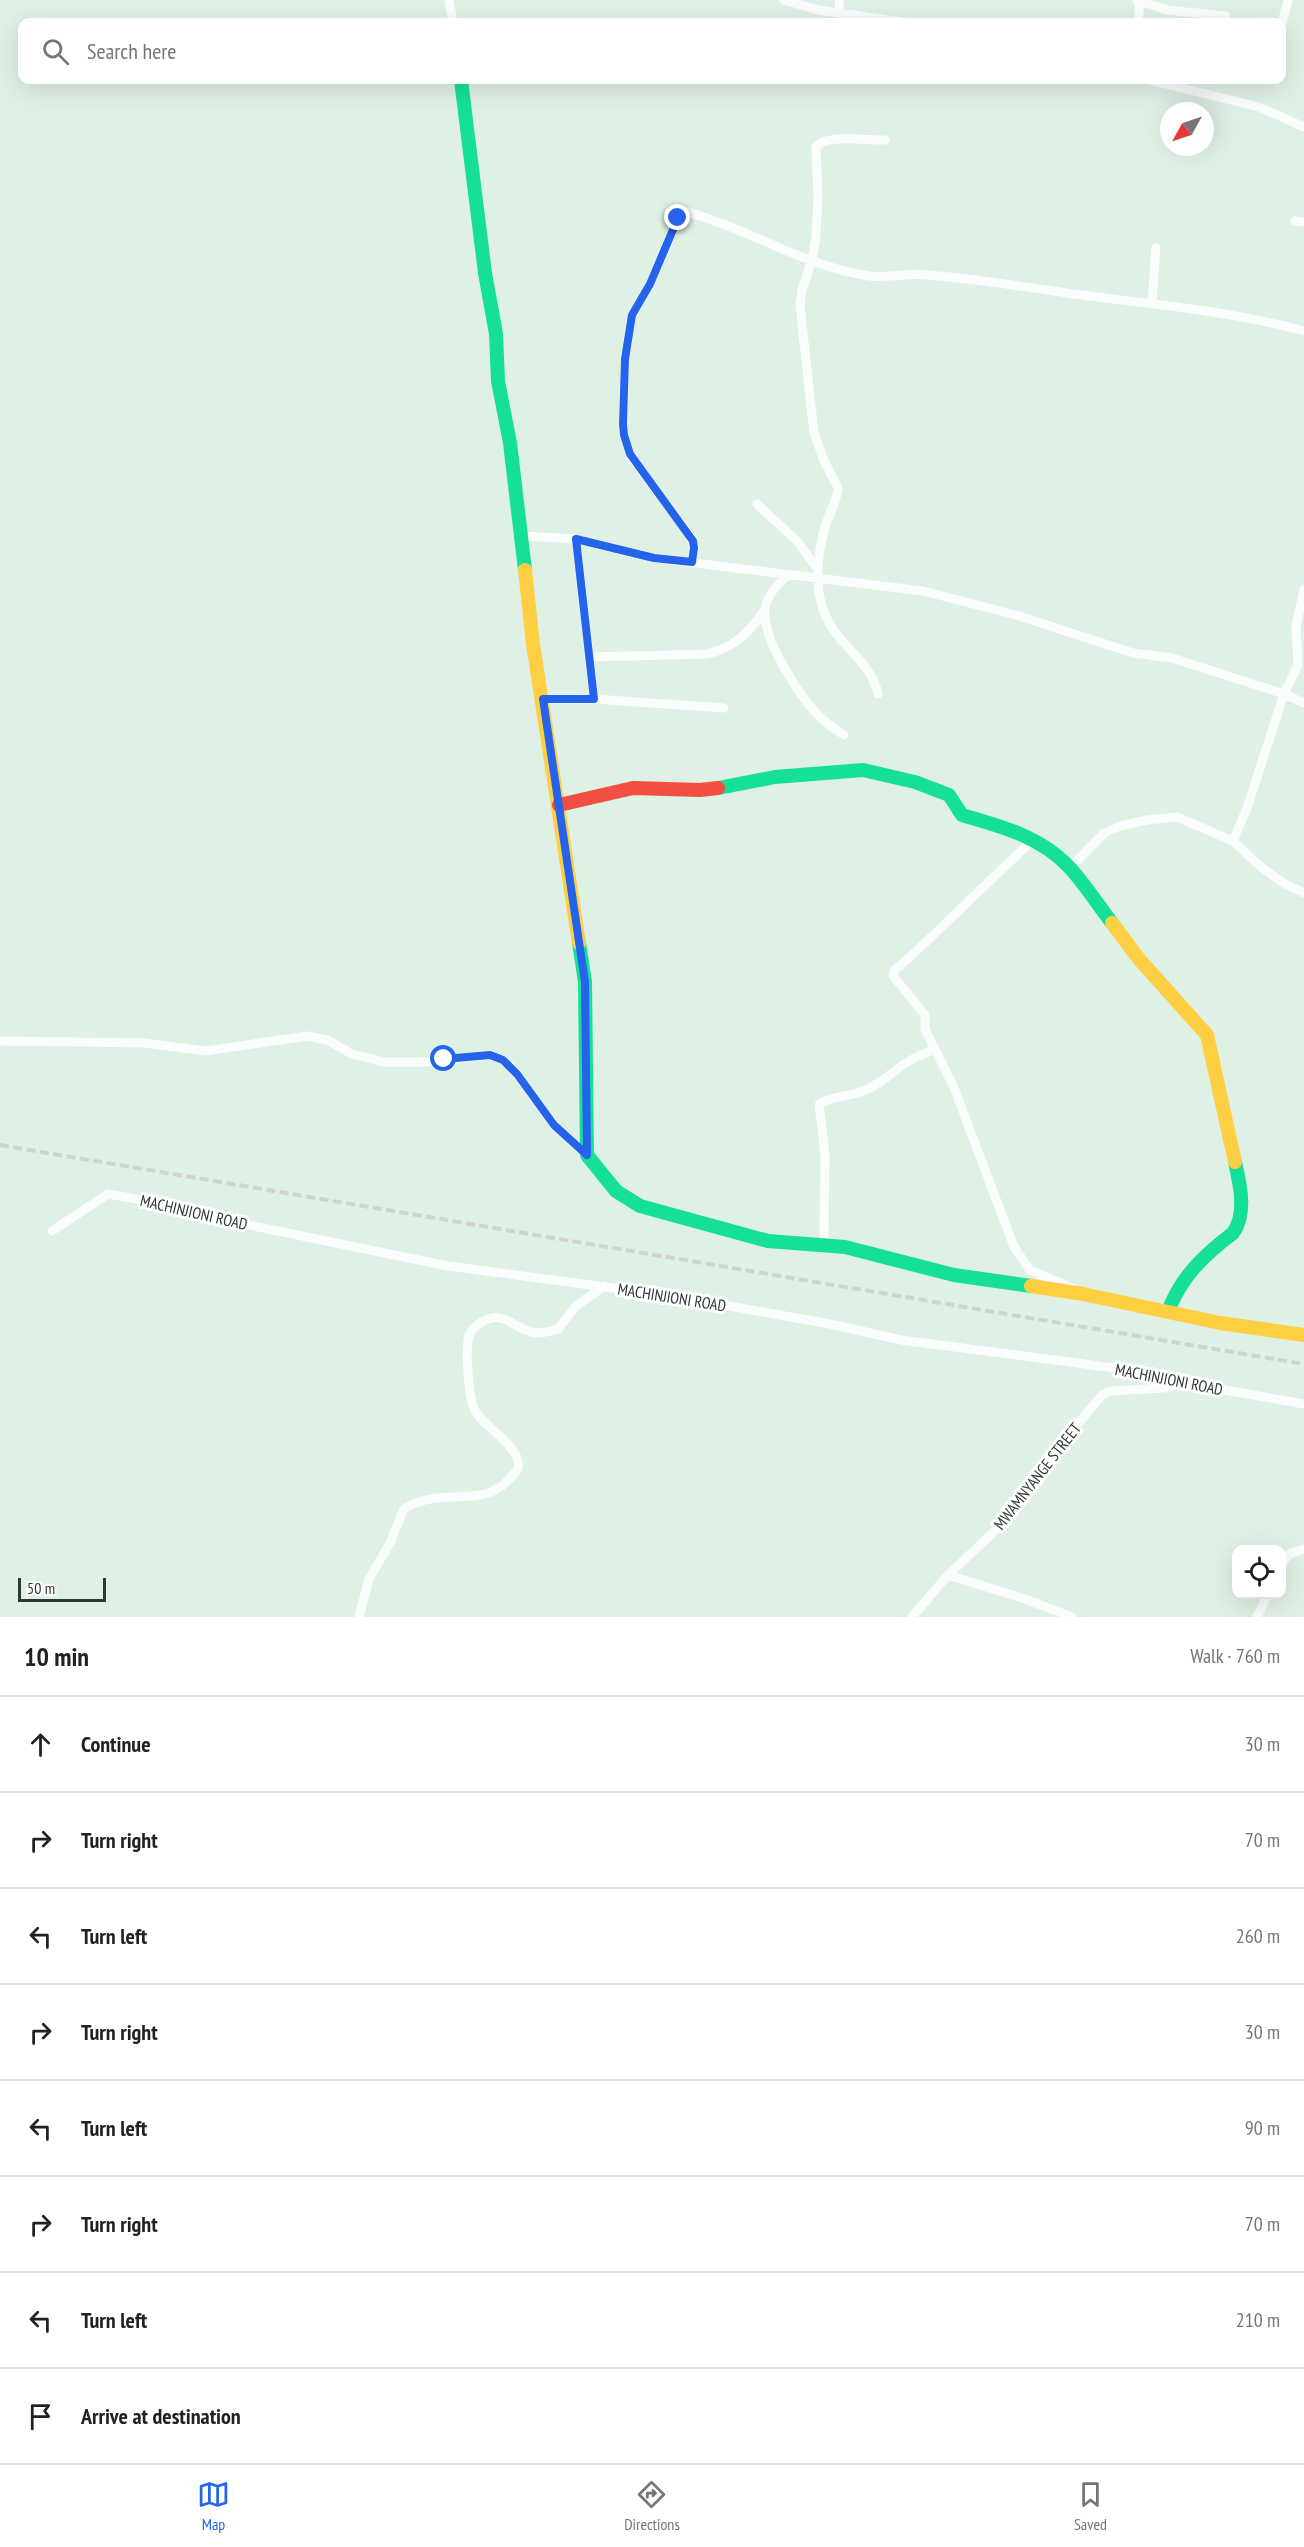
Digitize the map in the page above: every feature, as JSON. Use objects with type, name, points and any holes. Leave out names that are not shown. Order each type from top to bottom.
[{"type":"street","points":[[449,0],[452,18]]},
{"type":"street","points":[[784,0],[840,14],[872,18]]},
{"type":"street","points":[[839,0],[840,14]]},
{"type":"street","points":[[1283,18],[1288,0]]},
{"type":"street","points":[[1138,18],[1138,1],[1150,2],[1179,12],[1226,16]]},
{"type":"street","points":[[461,84],[485,273],[496,333],[498,381],[507,424],[533,644],[585,982],[587,1155]]},
{"type":"street","points":[[1165,84],[1259,107],[1304,127]]},
{"type":"street","points":[[878,694],[876,684],[868,669],[830,625],[822,606],[818,555],[837,488],[814,433],[801,325],[802,290],[812,260],[818,197],[816,147],[820,142],[830,139],[885,140]]},
{"type":"street","points":[[692,562],[694,548],[690,536],[640,470],[626,445],[623,405],[625,359],[632,315],[653,276],[678,218],[685,212],[748,233],[812,260],[868,276],[926,274],[1152,303],[1251,318],[1304,331]]},
{"type":"street","points":[[1152,303],[1156,248]]},
{"type":"street","points":[[757,504],[798,542],[819,574]]},
{"type":"street","points":[[521,536],[576,539],[654,558],[788,575],[819,574],[899,586],[946,596],[1133,653],[1172,658],[1284,694],[1304,703]]},
{"type":"street","points":[[576,539],[594,699]]},
{"type":"street","points":[[589,657],[684,655],[721,651],[745,634],[765,609],[778,584],[788,575]]},
{"type":"street","points":[[1233,841],[1247,808],[1284,694],[1298,665],[1296,627],[1304,589]]},
{"type":"street","points":[[765,609],[771,639],[797,688],[819,716],[844,735]]},
{"type":"street","points":[[543,699],[594,699],[724,708]]},
{"type":"street","points":[[559,805],[633,788],[674,791],[707,790],[775,777],[863,770],[915,783],[949,795],[962,815],[1033,840],[1050,850],[1070,868],[1139,959],[1207,1035],[1239,1179],[1240,1216],[1238,1226],[1233,1233],[1189,1269],[1177,1287],[1168,1311]]},
{"type":"street","points":[[1070,868],[1104,833],[1120,826],[1147,820],[1177,818],[1233,841],[1285,884],[1304,893]]},
{"type":"street","points":[[1033,840],[893,973],[893,978],[925,1015],[925,1029],[949,1074],[1014,1247],[1024,1264],[1030,1270],[1083,1294]]},
{"type":"street","points":[[0,1041],[145,1043],[206,1051],[307,1036],[327,1040],[352,1054],[384,1062],[425,1062],[490,1055],[511,1066],[554,1125],[587,1155],[616,1191],[640,1206],[768,1241],[845,1247],[954,1275],[1083,1294],[1240,1326],[1304,1335]]},
{"type":"street","points":[[824,1245],[825,1154],[819,1105],[824,1101],[865,1091],[886,1080],[906,1063],[935,1049]]},
{"type":"street","name":"MACHINJIONI ROAD","points":[[52,1231],[108,1194],[448,1266],[604,1286],[742,1308],[901,1340],[1153,1373],[1186,1383],[1304,1404]]},
{"type":"street","points":[[359,1617],[369,1579],[390,1543],[405,1509],[433,1498],[476,1497],[493,1491],[507,1481],[518,1468],[518,1457],[508,1444],[481,1420],[474,1409],[468,1344],[474,1328],[486,1320],[498,1317],[530,1332],[545,1333],[558,1329],[576,1306],[604,1286]]},
{"type":"street","name":"MWAMNYANGE STREET","points":[[912,1617],[948,1575],[997,1528],[1020,1500],[1037,1473],[1102,1395],[1111,1391],[1164,1388],[1186,1383]]},
{"type":"street","points":[[1286,1558],[1289,1554],[1304,1549]]},
{"type":"street","points":[[948,1575],[1025,1599],[1072,1617]]},
{"type":"street","points":[[1257,1617],[1266,1599]]},
{"type":"railway","points":[[0,1145],[1304,1364]]},
{"type":"traffic: fast","points":[[461,84],[485,273],[496,334],[498,381],[510,443],[525,570]]},
{"type":"traffic: fast","points":[[718,788],[775,777],[863,770],[915,782],[949,795],[962,815],[1006,828],[1046,848],[1069,867],[1112,923]]},
{"type":"traffic: fast","points":[[579,943],[585,982],[587,1155],[616,1191],[640,1206],[768,1241],[845,1247],[954,1275],[1031,1286]]},
{"type":"traffic: fast","points":[[1168,1311],[1180,1287],[1194,1268],[1233,1233],[1237,1225],[1241,1199],[1235,1162]]},
{"type":"traffic: slow","points":[[525,570],[533,644],[579,943]]},
{"type":"traffic: slow","points":[[1112,923],[1139,959],[1207,1035],[1235,1162]]},
{"type":"traffic: slow","points":[[1031,1286],[1083,1294],[1220,1323],[1304,1335]]},
{"type":"traffic: jam","points":[[559,805],[633,788],[700,790],[718,788]]},
{"type":"route","points":[[444,1059],[490,1055],[503,1060],[511,1066],[554,1125],[587,1155],[585,982],[543,699],[594,699],[576,539],[654,558],[692,562],[693,541],[686,528],[630,454],[626,445],[623,424],[625,359],[632,315],[650,284],[678,218]]}]
